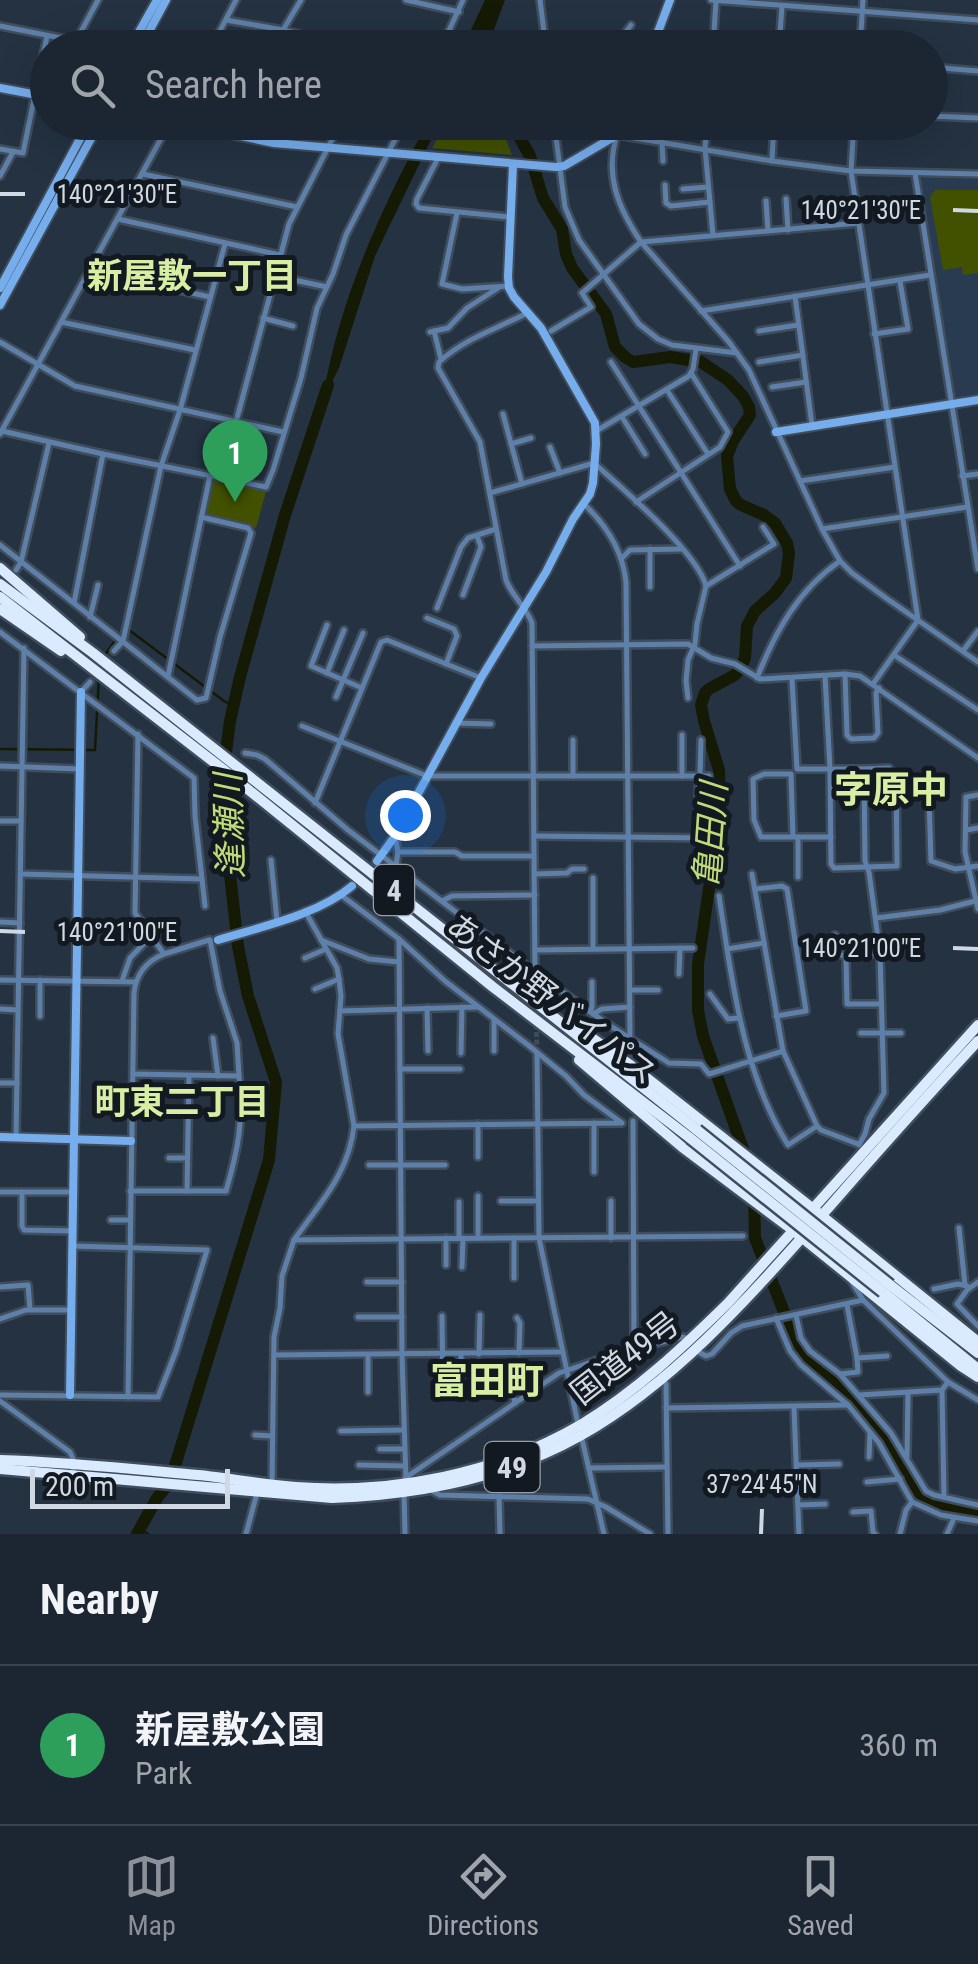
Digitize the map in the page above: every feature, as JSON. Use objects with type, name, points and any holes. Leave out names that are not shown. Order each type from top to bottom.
[{"type":"highway","points":[[0,568],[79,635],[93,653]]},
{"type":"highway","name":"あさか野バイパス","points":[[0,584],[544,1008],[978,1369]]},
{"type":"highway","name":"あさか野バイパス","points":[[0,596],[494,987],[694,1134]]},
{"type":"highway","points":[[0,609],[70,657],[93,668]]},
{"type":"highway","points":[[494,987],[667,1135],[978,1377]]},
{"type":"highway","points":[[544,1008],[629,1064],[978,1342]]},
{"type":"highway","name":"国道49号","points":[[817,1212],[863,1147],[978,1025]]},
{"type":"highway","name":"国道49号","points":[[0,1460],[200,1481],[336,1489],[405,1485],[428,1488],[496,1472],[543,1454],[662,1379],[978,1041]]},
{"type":"highway","name":"あさか野バイパス","points":[[886,1289],[978,1353]]},
{"type":"highway","name":"国道49号","points":[[200,1481],[257,1492],[374,1497],[405,1485],[480,1467],[580,1431],[693,1344]]},
{"type":"highway","name":"国道49号","points":[[0,1469],[73,1469]]},
{"type":"street","points":[[82,30],[98,0]]},
{"type":"street","points":[[140,30],[156,0]]},
{"type":"street","points":[[150,30],[166,0]]},
{"type":"street","points":[[220,30],[236,0]]},
{"type":"street","points":[[226,20],[283,30],[300,0]]},
{"type":"street","points":[[406,0],[459,12]]},
{"type":"street","points":[[450,30],[463,0]]},
{"type":"street","points":[[540,0],[544,30]]},
{"type":"street","points":[[659,30],[670,0]]},
{"type":"street","points":[[713,30],[714,0],[978,20]]},
{"type":"street","points":[[861,30],[863,0]]},
{"type":"street","points":[[780,30],[782,6]]},
{"type":"street","points":[[628,30],[632,24]]},
{"type":"street","points":[[0,26],[30,32]]},
{"type":"street","points":[[948,68],[978,71]]},
{"type":"street","points":[[0,88],[30,94]]},
{"type":"street","points":[[948,117],[978,118]]},
{"type":"street","points":[[0,149],[23,152],[30,121]]},
{"type":"street","points":[[0,288],[79,140]]},
{"type":"street","points":[[0,305],[90,140]]},
{"type":"street","points":[[161,140],[1,432],[266,487],[301,378],[316,308],[346,235],[395,140]]},
{"type":"street","points":[[259,140],[555,167],[607,140]]},
{"type":"street","points":[[236,422],[289,224],[332,140]]},
{"type":"street","points":[[554,140],[555,167],[565,208],[579,240],[639,324],[672,345],[737,352]]},
{"type":"street","points":[[616,140],[612,162],[618,202],[641,242],[749,370],[840,561],[978,662]]},
{"type":"street","points":[[649,140],[851,170],[978,174]]},
{"type":"street","points":[[706,140],[713,235]]},
{"type":"street","points":[[772,161],[773,140]]},
{"type":"street","points":[[845,674],[847,735],[874,738],[878,734],[876,686],[918,620],[858,223],[851,170],[853,140]]},
{"type":"street","points":[[662,142],[664,162]]},
{"type":"street","points":[[0,176],[13,152]]},
{"type":"street","points":[[438,158],[422,187],[416,204],[419,208],[510,216]]},
{"type":"street","points":[[379,858],[593,484],[596,432],[590,414],[541,328],[505,286],[518,166]]},
{"type":"street","points":[[914,173],[978,568]]},
{"type":"street","points":[[142,174],[297,206]]},
{"type":"street","points":[[665,185],[666,203],[671,206],[710,202]]},
{"type":"street","points":[[683,189],[708,186]]},
{"type":"street","points":[[786,199],[788,230]]},
{"type":"street","points":[[766,201],[768,231]]},
{"type":"street","points":[[457,213],[442,284],[462,289],[505,286]]},
{"type":"street","points":[[118,219],[280,255]]},
{"type":"street","points":[[551,331],[592,307],[582,293],[641,242],[858,223]]},
{"type":"street","points":[[114,651],[123,641],[162,466],[225,244]]},
{"type":"street","points":[[89,270],[210,297]]},
{"type":"street","points":[[274,276],[327,287]]},
{"type":"street","points":[[702,311],[930,276]]},
{"type":"street","points":[[874,334],[908,329],[900,280]]},
{"type":"street","points":[[505,286],[466,308],[448,328],[432,332],[441,359],[438,368],[480,442],[507,584],[532,623],[535,972]]},
{"type":"street","points":[[794,296],[812,425]]},
{"type":"street","points":[[441,359],[478,334],[527,312]]},
{"type":"street","points":[[263,318],[292,326]]},
{"type":"street","points":[[61,322],[195,350]]},
{"type":"street","points":[[760,331],[798,325]]},
{"type":"street","points":[[0,342],[74,386],[283,432]]},
{"type":"street","points":[[596,432],[689,376],[696,348]]},
{"type":"street","points":[[759,362],[802,355]]},
{"type":"street","points":[[611,362],[740,566]]},
{"type":"street","points":[[636,502],[720,447],[728,432],[692,371]]},
{"type":"street","points":[[772,387],[806,382]]},
{"type":"street","points":[[667,390],[708,454]]},
{"type":"street","points":[[776,432],[978,400]]},
{"type":"street","points":[[504,414],[522,484]]},
{"type":"street","points":[[622,418],[644,454]]},
{"type":"street","points":[[511,444],[531,438]]},
{"type":"street","points":[[16,570],[50,442]]},
{"type":"street","points":[[550,447],[560,473]]},
{"type":"street","points":[[74,604],[103,454]]},
{"type":"street","points":[[490,493],[594,463]]},
{"type":"street","points":[[594,463],[636,502],[702,575],[706,586],[686,674],[688,698]]},
{"type":"street","points":[[800,480],[894,467]]},
{"type":"street","points":[[962,476],[978,474]]},
{"type":"street","points":[[168,676],[210,476]]},
{"type":"street","points":[[584,504],[598,517],[621,558],[626,582],[630,1038]]},
{"type":"street","points":[[822,530],[967,507]]},
{"type":"street","points":[[0,546],[198,700],[206,698],[251,535],[248,528],[201,518]]},
{"type":"street","points":[[706,586],[774,544],[763,528]]},
{"type":"street","points":[[437,608],[461,546],[468,538],[496,529]]},
{"type":"street","points":[[463,595],[481,547],[477,536]]},
{"type":"street","points":[[621,558],[630,550],[681,549]]},
{"type":"street","points":[[650,550],[650,588]]},
{"type":"street","points":[[757,678],[796,601],[840,561]]},
{"type":"street","points":[[90,617],[98,585]]},
{"type":"street","points":[[427,618],[454,629],[457,636],[446,664]]},
{"type":"street","points":[[327,624],[311,666],[362,688]]},
{"type":"street","points":[[327,673],[344,630]]},
{"type":"street","points":[[962,651],[978,631]]},
{"type":"street","points":[[0,632],[194,778],[205,906]]},
{"type":"street","points":[[336,698],[362,633]]},
{"type":"street","points":[[315,804],[381,642],[387,640],[480,678]]},
{"type":"street","points":[[532,646],[688,644],[757,678],[860,676],[978,758]]},
{"type":"street","points":[[16,1138],[24,648]]},
{"type":"street","points":[[894,654],[978,710]]},
{"type":"street","points":[[824,676],[830,769],[831,838],[831,864],[834,868],[896,866],[896,775],[889,768],[830,769],[752,778],[754,820],[761,837],[831,838]]},
{"type":"street","points":[[792,679],[798,877]]},
{"type":"street","points":[[70,1395],[81,692],[90,682]]},
{"type":"street","points":[[456,723],[491,724]]},
{"type":"street","points":[[302,726],[427,776],[709,776]]},
{"type":"street","points":[[138,734],[135,914],[164,954]]},
{"type":"street","points":[[682,734],[682,776]]},
{"type":"street","points":[[573,740],[573,776]]},
{"type":"street","points":[[698,798],[700,740]]},
{"type":"street","points":[[245,754],[261,756],[379,858],[396,865],[535,972],[669,1063],[702,1064],[708,1074],[782,1051]]},
{"type":"street","points":[[0,766],[80,769]]},
{"type":"street","points":[[752,874],[782,1051],[817,1126],[863,1147],[868,1119],[884,1092],[880,953],[865,860],[864,769]]},
{"type":"street","points":[[896,793],[922,792],[929,798],[931,862],[955,869],[978,866]]},
{"type":"street","points":[[978,795],[966,797],[964,852],[978,908]]},
{"type":"street","points":[[0,821],[21,821]]},
{"type":"street","points":[[966,830],[978,828]]},
{"type":"street","points":[[395,836],[396,865]]},
{"type":"street","points":[[534,836],[708,838]]},
{"type":"street","points":[[398,852],[534,856]]},
{"type":"street","points":[[270,860],[277,922]]},
{"type":"street","points":[[535,874],[584,869]]},
{"type":"street","points":[[21,874],[202,879]]},
{"type":"street","points":[[593,878],[593,948]]},
{"type":"street","points":[[128,1397],[136,982],[149,963],[164,954],[277,922],[341,895],[352,886]]},
{"type":"street","points":[[755,889],[787,888],[806,1011],[776,1016]]},
{"type":"street","points":[[341,895],[631,1132]]},
{"type":"street","points":[[443,901],[452,896],[535,895]]},
{"type":"street","points":[[719,896],[738,1018],[750,1061],[788,1145],[817,1126]]},
{"type":"street","points":[[876,918],[940,910],[976,900]]},
{"type":"street","points":[[272,1485],[274,1337],[282,1276],[294,1240],[346,1163],[354,1126],[338,1034],[340,979],[305,911]]},
{"type":"street","points":[[0,922],[20,922]]},
{"type":"street","points":[[836,935],[839,954],[846,957],[880,953]]},
{"type":"street","points":[[122,982],[130,958],[151,936]]},
{"type":"street","points":[[399,939],[405,1534]]},
{"type":"street","points":[[130,1190],[226,1191],[243,1112],[237,1042],[220,991],[214,940]]},
{"type":"street","points":[[321,940],[365,957],[399,962]]},
{"type":"street","points":[[727,949],[764,943]]},
{"type":"street","points":[[306,958],[326,948]]},
{"type":"street","points":[[679,974],[680,948]]},
{"type":"street","points":[[535,950],[692,948]]},
{"type":"street","points":[[846,957],[847,1004],[881,1004]]},
{"type":"street","points":[[314,989],[340,979]]},
{"type":"street","points":[[0,980],[136,982]]},
{"type":"street","points":[[40,980],[40,1016]]},
{"type":"street","points":[[591,1012],[592,982]]},
{"type":"street","points":[[630,990],[658,990]]},
{"type":"street","points":[[710,994],[728,1020],[738,1018]]},
{"type":"street","points":[[340,1012],[478,1007]]},
{"type":"street","points":[[427,1008],[428,1051]]},
{"type":"street","points":[[461,1053],[462,1008]]},
{"type":"street","points":[[591,1012],[630,1008]]},
{"type":"street","points":[[0,1010],[18,1010]]},
{"type":"street","points":[[494,1020],[494,1051]]},
{"type":"street","points":[[861,1033],[901,1032]]},
{"type":"street","points":[[212,1038],[218,1076]]},
{"type":"street","points":[[537,1053],[538,1238],[604,1534]]},
{"type":"street","points":[[400,1069],[460,1068]]},
{"type":"street","points":[[133,1074],[240,1076]]},
{"type":"street","points":[[187,1191],[189,1076]]},
{"type":"street","points":[[0,1083],[17,1084]]},
{"type":"street","points":[[633,1121],[634,1349]]},
{"type":"street","points":[[354,1126],[622,1123]]},
{"type":"street","points":[[478,1124],[478,1157]]},
{"type":"street","points":[[594,1124],[594,1172]]},
{"type":"street","points":[[0,1138],[131,1140]]},
{"type":"street","points":[[169,1158],[187,1158]]},
{"type":"street","points":[[368,1164],[445,1164]]},
{"type":"street","points":[[0,1192],[73,1192]]},
{"type":"street","points":[[22,1192],[24,1230],[73,1230]]},
{"type":"street","points":[[478,1196],[478,1238]]},
{"type":"street","points":[[501,1202],[538,1200]]},
{"type":"street","points":[[611,1201],[611,1238]]},
{"type":"street","points":[[459,1202],[462,1267]]},
{"type":"street","points":[[111,1220],[130,1220]]},
{"type":"street","points":[[959,1228],[967,1286],[956,1304],[978,1326]]},
{"type":"street","points":[[294,1240],[743,1236]]},
{"type":"street","points":[[446,1238],[446,1265]]},
{"type":"street","points":[[514,1238],[514,1278]]},
{"type":"street","points":[[0,1398],[158,1397],[207,1250],[73,1246]]},
{"type":"street","points":[[849,1275],[863,1300],[948,1382],[978,1400]]},
{"type":"street","points":[[367,1282],[402,1282]]},
{"type":"street","points":[[934,1288],[978,1282]]},
{"type":"street","points":[[0,1287],[28,1285],[30,1310]]},
{"type":"street","points":[[405,1485],[567,1369],[684,1337],[706,1356],[742,1326],[863,1300]]},
{"type":"street","points":[[840,1374],[858,1372],[847,1304]]},
{"type":"street","points":[[0,1319],[30,1310],[72,1310]]},
{"type":"street","points":[[794,1314],[810,1352],[859,1394],[891,1433],[926,1491],[978,1505]]},
{"type":"street","points":[[479,1354],[480,1315]]},
{"type":"street","points":[[442,1316],[443,1396]]},
{"type":"street","points":[[358,1317],[402,1317]]},
{"type":"street","points":[[517,1318],[519,1352]]},
{"type":"street","points":[[776,1318],[790,1351],[801,1365],[848,1405],[870,1430],[912,1502],[925,1510],[978,1521]]},
{"type":"street","points":[[274,1355],[563,1352]]},
{"type":"street","points":[[461,1354],[461,1392]]},
{"type":"street","points":[[368,1355],[368,1392]]},
{"type":"street","points":[[857,1358],[886,1356]]},
{"type":"street","points":[[662,1379],[666,1384],[668,1534]]},
{"type":"street","points":[[944,1497],[942,1390],[948,1382]]},
{"type":"street","points":[[487,1388],[512,1389],[516,1403]]},
{"type":"street","points":[[859,1394],[942,1390]]},
{"type":"street","points":[[907,1460],[908,1392]]},
{"type":"street","points":[[0,1398],[68,1450],[73,1469]]},
{"type":"street","points":[[666,1408],[848,1405]]},
{"type":"street","points":[[794,1406],[799,1534]]},
{"type":"street","points":[[341,1431],[404,1430]]},
{"type":"street","points":[[869,1456],[870,1430]]},
{"type":"street","points":[[255,1435],[272,1436]]},
{"type":"street","points":[[380,1449],[404,1449]]},
{"type":"street","points":[[798,1465],[840,1464]]},
{"type":"street","points":[[358,1465],[404,1466]]},
{"type":"street","points":[[590,1468],[667,1466]]},
{"type":"street","points":[[867,1482],[900,1479]]},
{"type":"street","points":[[428,1488],[440,1496],[588,1499],[650,1534]]},
{"type":"street","points":[[246,1534],[257,1492]]},
{"type":"street","points":[[500,1496],[500,1534]]},
{"type":"street","points":[[900,1534],[912,1502]]},
{"type":"street","points":[[798,1505],[825,1504]]},
{"type":"street","points":[[853,1512],[871,1511],[875,1534]]},
{"type":"street","points":[[946,1534],[954,1518]]},
{"type":"shaded area","points":[[485,0],[505,0],[494,30],[471,30]]},
{"type":"shaded area","points":[[418,140],[431,140],[375,256],[339,368],[322,402],[350,292],[392,191]]},
{"type":"shaded area","points":[[923,178],[978,179],[978,394],[954,395],[920,182]]},
{"type":"green space","points":[[436,140],[506,140],[512,155],[432,148]]},
{"type":"green space","points":[[935,190],[978,190],[978,273],[963,275],[962,267],[943,270],[930,197]]},
{"type":"green space","points":[[212,478],[267,488],[256,528],[203,516]]},
{"type":"waterway","name":"亀田川","points":[[521,140],[543,198],[562,229],[572,268],[606,314],[615,347],[633,362],[670,357],[701,362],[743,396],[750,415],[727,456],[730,489],[741,505],[775,523],[787,543],[786,578],[755,611],[747,626],[745,658],[740,669],[709,689],[701,705],[719,770],[720,813],[698,964],[698,1010],[703,1036],[748,1163]]},
{"type":"waterway","name":"逢瀬川","points":[[137,1534],[170,1482],[269,1160],[276,1082],[248,996],[238,946],[222,783],[240,677],[285,515],[328,385]]},
{"type":"waterway","points":[[104,656],[123,630]]},
{"type":"waterway","points":[[129,630],[234,706]]},
{"type":"waterway","points":[[0,749],[95,750],[99,677]]},
{"type":"waterway","name":"亀田川","points":[[754,1192],[755,1238],[805,1357],[842,1386],[871,1419],[925,1498],[978,1511]]},
{"type":"waterway","points":[[139,1528],[148,1534]]},
{"type":"tunnel","points":[[535,972],[537,1053]]},
{"type":"tunnel","points":[[630,1039],[631,1063]]},
{"type":"place","name":"新屋敷公園","points":[[235,502]]},
{"type":"district","name":"新屋敷一丁目","points":[[192,276]]},
{"type":"district","name":"字原中","points":[[891,790]]},
{"type":"district","name":"町東二丁目","points":[[182,1102]]},
{"type":"district","name":"富田町","points":[[487,1381]]}]
